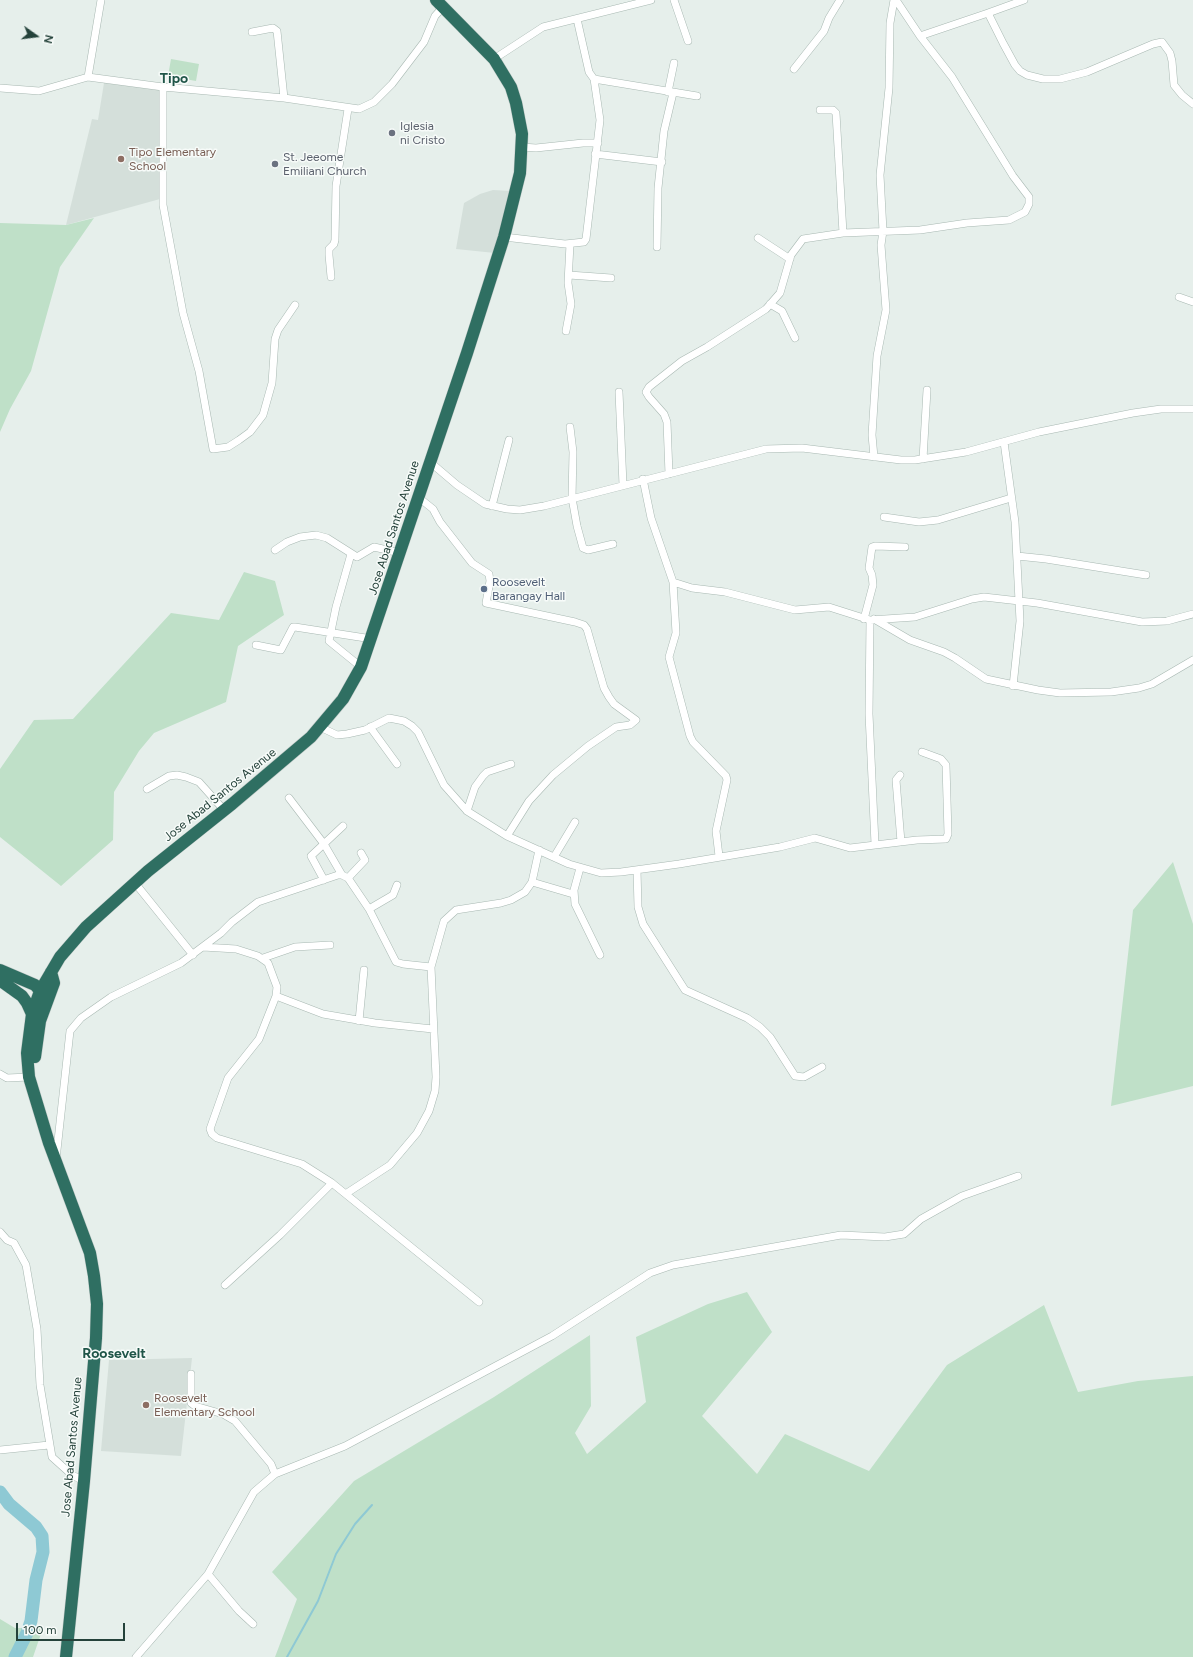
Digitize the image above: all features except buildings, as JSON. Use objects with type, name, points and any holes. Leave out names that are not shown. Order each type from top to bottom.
[{"type":"highway","name":"Jose Abad Santos Avenue","points":[[40,991],[60,956],[104,910],[299,748],[320,727],[343,699],[361,667],[372,639],[504,237],[519,179],[522,134],[516,103],[508,81],[494,59],[439,3]]},
{"type":"highway","name":"Jose Abad Santos Avenue","points":[[51,972],[54,982],[36,1018],[27,1053],[29,1077],[56,1161],[84,1235],[94,1276],[97,1304],[96,1338],[84,1481],[66,1657]]},
{"type":"highway","points":[[1,976],[36,977],[51,972]]},
{"type":"highway","points":[[1,976],[35,985],[40,991],[42,1001],[40,1011],[36,1018]]},
{"type":"highway","points":[[1,976],[22,996],[36,1018]]},
{"type":"highway","name":"Jose Abad Santos Avenue","points":[[36,1018],[35,1057],[38,1105]]},
{"type":"street","points":[[88,77],[101,0]]},
{"type":"street","points":[[494,59],[543,27],[651,0]]},
{"type":"street","points":[[674,0],[688,41]]},
{"type":"street","points":[[794,69],[821,35],[840,0]]},
{"type":"street","points":[[669,474],[667,422],[664,414],[646,392],[649,387],[682,361],[729,334],[770,304],[780,293],[794,249],[803,239],[843,233],[920,230],[967,223],[1009,220],[1025,212],[1029,204],[1029,197],[1013,176],[952,77],[920,36],[895,0]]},
{"type":"street","points":[[874,457],[872,435],[877,356],[886,310],[881,245],[880,174],[889,88],[890,23],[895,0]]},
{"type":"street","points":[[920,36],[1024,0]]},
{"type":"street","points":[[0,88],[39,91],[88,77],[162,87],[284,98],[348,109],[359,109],[370,105],[382,94],[418,52],[424,42],[439,3]]},
{"type":"street","points":[[988,13],[1015,65],[1027,75],[1044,78],[1060,79],[1087,72],[1162,42],[1170,53],[1174,85],[1182,96],[1193,104]]},
{"type":"street","points":[[504,237],[570,244],[584,242],[586,239],[600,120],[594,79],[589,72],[577,19]]},
{"type":"street","points":[[252,32],[273,28],[277,31],[284,98]]},
{"type":"street","points":[[657,247],[657,205],[664,131],[671,92],[674,63]]},
{"type":"street","points":[[594,79],[697,96]]},
{"type":"street","points":[[162,87],[163,204],[183,313],[194,352],[213,449],[228,446],[240,440],[250,432],[263,415],[272,383],[275,340],[278,330],[296,305]]},
{"type":"street","points":[[331,277],[329,255],[330,249],[334,244],[336,186],[348,109]]},
{"type":"street","points":[[820,110],[833,110],[836,113],[843,233]]},
{"type":"street","points":[[522,147],[536,148],[583,143],[598,143]]},
{"type":"street","points":[[595,154],[662,162]]},
{"type":"street","points":[[758,238],[790,259]]},
{"type":"street","points":[[566,332],[571,304],[569,275],[570,244]]},
{"type":"street","points":[[569,275],[611,278]]},
{"type":"street","points":[[1179,297],[1193,302]]},
{"type":"street","points":[[770,304],[782,311],[795,338]]},
{"type":"street","points":[[923,459],[927,390]]},
{"type":"street","points":[[619,392],[622,485]]},
{"type":"street","points":[[430,462],[472,496],[492,506],[507,510],[520,510],[766,449],[802,448],[901,460],[923,459],[966,452],[1040,432],[1143,411],[1161,409],[1193,409]]},
{"type":"street","points":[[570,427],[573,452],[572,498],[577,526],[585,550],[613,544]]},
{"type":"street","points":[[492,506],[509,440]]},
{"type":"street","points":[[1004,442],[1017,556],[1019,601],[1019,640],[1013,686]]},
{"type":"street","points":[[643,479],[651,518],[673,582],[676,633],[670,657],[690,736],[701,751],[726,776],[727,780],[716,831],[719,856]]},
{"type":"street","points":[[418,498],[433,509],[468,559],[489,574],[490,576],[486,603],[561,618],[584,625],[587,630],[604,688],[614,704],[636,720],[630,725],[616,727],[588,746],[553,775],[529,801],[507,836]]},
{"type":"street","points":[[884,516],[920,522],[938,520],[1011,498]]},
{"type":"street","points":[[275,550],[294,540],[316,535],[327,538],[351,554],[360,557],[374,547],[400,553]]},
{"type":"street","points":[[875,844],[869,706],[869,619],[872,575],[869,568],[872,548],[875,546],[905,547]]},
{"type":"street","points":[[351,554],[330,641],[361,667]]},
{"type":"street","points":[[1017,556],[1046,559],[1146,575]]},
{"type":"street","points":[[673,582],[692,588],[725,592],[795,610],[829,607],[869,619],[910,640],[944,652],[986,679],[1013,686],[1060,693],[1124,691],[1152,684],[1193,660]]},
{"type":"street","points":[[869,619],[915,617],[972,599],[984,597],[1051,605],[1142,622],[1167,621],[1193,614]]},
{"type":"street","points":[[256,645],[281,650],[293,627],[332,631],[372,639]]},
{"type":"street","points":[[320,727],[337,735],[357,733],[389,718],[404,721],[418,732],[444,785],[467,811],[507,836],[580,868],[600,872],[637,870],[780,847],[815,838],[822,838],[843,847],[946,839],[946,765],[940,759],[922,752]]},
{"type":"street","points":[[370,727],[397,764]]},
{"type":"street","points":[[467,811],[475,787],[483,776],[494,769],[512,764]]},
{"type":"street","points":[[147,789],[169,776],[177,775],[186,777],[199,782],[224,810]]},
{"type":"street","points":[[900,775],[896,780],[901,842]]},
{"type":"street","points":[[289,798],[324,844],[369,909],[396,962],[431,967]]},
{"type":"street","points":[[554,857],[575,822]]},
{"type":"street","points":[[324,880],[311,856],[343,826]]},
{"type":"street","points":[[347,1193],[390,1165],[417,1133],[429,1111],[435,1091],[436,1077],[431,967],[441,928],[450,914],[460,909],[511,900],[525,892],[532,882],[539,850]]},
{"type":"street","points":[[56,1161],[59,1145],[70,1031],[82,1018],[111,997],[129,987],[170,969],[193,955],[221,934],[232,922],[258,902],[324,880],[345,876],[365,860],[361,852]]},
{"type":"street","points":[[580,868],[573,894],[575,904],[600,955]]},
{"type":"street","points":[[637,870],[638,907],[643,924],[685,990],[747,1018],[760,1027],[770,1037],[795,1076],[804,1077],[822,1067]]},
{"type":"street","points":[[532,882],[573,894]]},
{"type":"street","points":[[135,883],[193,955]]},
{"type":"street","points":[[369,909],[393,895],[397,885]]},
{"type":"street","points":[[263,958],[295,947],[330,944]]},
{"type":"street","points":[[203,948],[236,950],[263,958],[268,963],[277,987],[276,996],[259,1039],[228,1078],[210,1129],[212,1134],[217,1138],[302,1164],[347,1193],[479,1302]]},
{"type":"street","points":[[360,1021],[364,970]]},
{"type":"street","points":[[276,996],[315,1012],[360,1021],[433,1029]]},
{"type":"street","points":[[0,1074],[7,1078],[29,1077]]},
{"type":"street","points":[[136,1657],[208,1574],[238,1517],[254,1492],[275,1474],[300,1466],[345,1446],[552,1336],[650,1273],[673,1265],[841,1236],[885,1237],[904,1234],[921,1219],[956,1200],[1018,1176]]},
{"type":"street","points":[[225,1285],[280,1235],[332,1183]]},
{"type":"street","points":[[0,1232],[7,1240],[14,1243],[26,1265],[37,1329],[40,1385],[52,1457],[72,1476],[84,1481]]},
{"type":"street","points":[[192,1374],[192,1403],[195,1406],[223,1414],[235,1421],[271,1464],[275,1474]]},
{"type":"street","points":[[0,1450],[49,1445]]},
{"type":"street","points":[[208,1574],[239,1611],[253,1624]]},
{"type":"shaded area","name":"Tipo Elementary School","points":[[104,83],[159,90],[160,199],[66,225],[92,119],[98,120]]},
{"type":"shaded area","points":[[493,190],[511,191],[495,253],[456,249],[464,203],[480,194]]},
{"type":"shaded area","name":"Roosevelt Elementary School","points":[[192,1358],[181,1456],[101,1451],[109,1360]]},
{"type":"green space","points":[[171,59],[199,64],[196,81],[168,76]]},
{"type":"green space","points":[[94,218],[60,267],[31,371],[10,409],[0,432],[0,223],[66,225]]},
{"type":"green space","points":[[244,572],[275,581],[284,615],[238,646],[226,702],[154,733],[139,751],[114,792],[113,840],[61,886],[0,837],[0,769],[34,720],[73,719],[171,613],[219,620]]},
{"type":"green space","points":[[1173,862],[1193,924],[1193,1086],[1111,1106],[1133,910]]},
{"type":"green space","points":[[747,1292],[772,1332],[702,1416],[757,1474],[785,1434],[869,1471],[947,1365],[1044,1305],[1078,1392],[1138,1381],[1193,1376],[1193,1657],[275,1657],[297,1599],[272,1572],[354,1481],[494,1397],[590,1335],[591,1406],[575,1433],[587,1454],[646,1402],[636,1337],[708,1304]]},
{"type":"green space","points":[[0,1619],[15,1628],[43,1628],[33,1657],[0,1657]]},
{"type":"waterway","points":[[0,1492],[9,1504],[36,1527],[42,1536],[43,1552],[36,1580],[31,1621],[27,1633],[15,1657]]},
{"type":"waterway","points":[[287,1657],[318,1601],[336,1554],[355,1524],[372,1505]]},
{"type":"place","name":"Iglesia ni Cristo","points":[[392,133]]},
{"type":"place","name":"Tipo Elementary School","points":[[121,159]]},
{"type":"place","name":"St. Jeeome Emiliani Church","points":[[275,164]]},
{"type":"place","name":"Roosevelt Barangay Hall","points":[[484,589]]},
{"type":"place","name":"Roosevelt Elementary School","points":[[146,1405]]},
{"type":"district","name":"Tipo","points":[[174,79]]},
{"type":"district","name":"Roosevelt","points":[[114,1354]]}]
